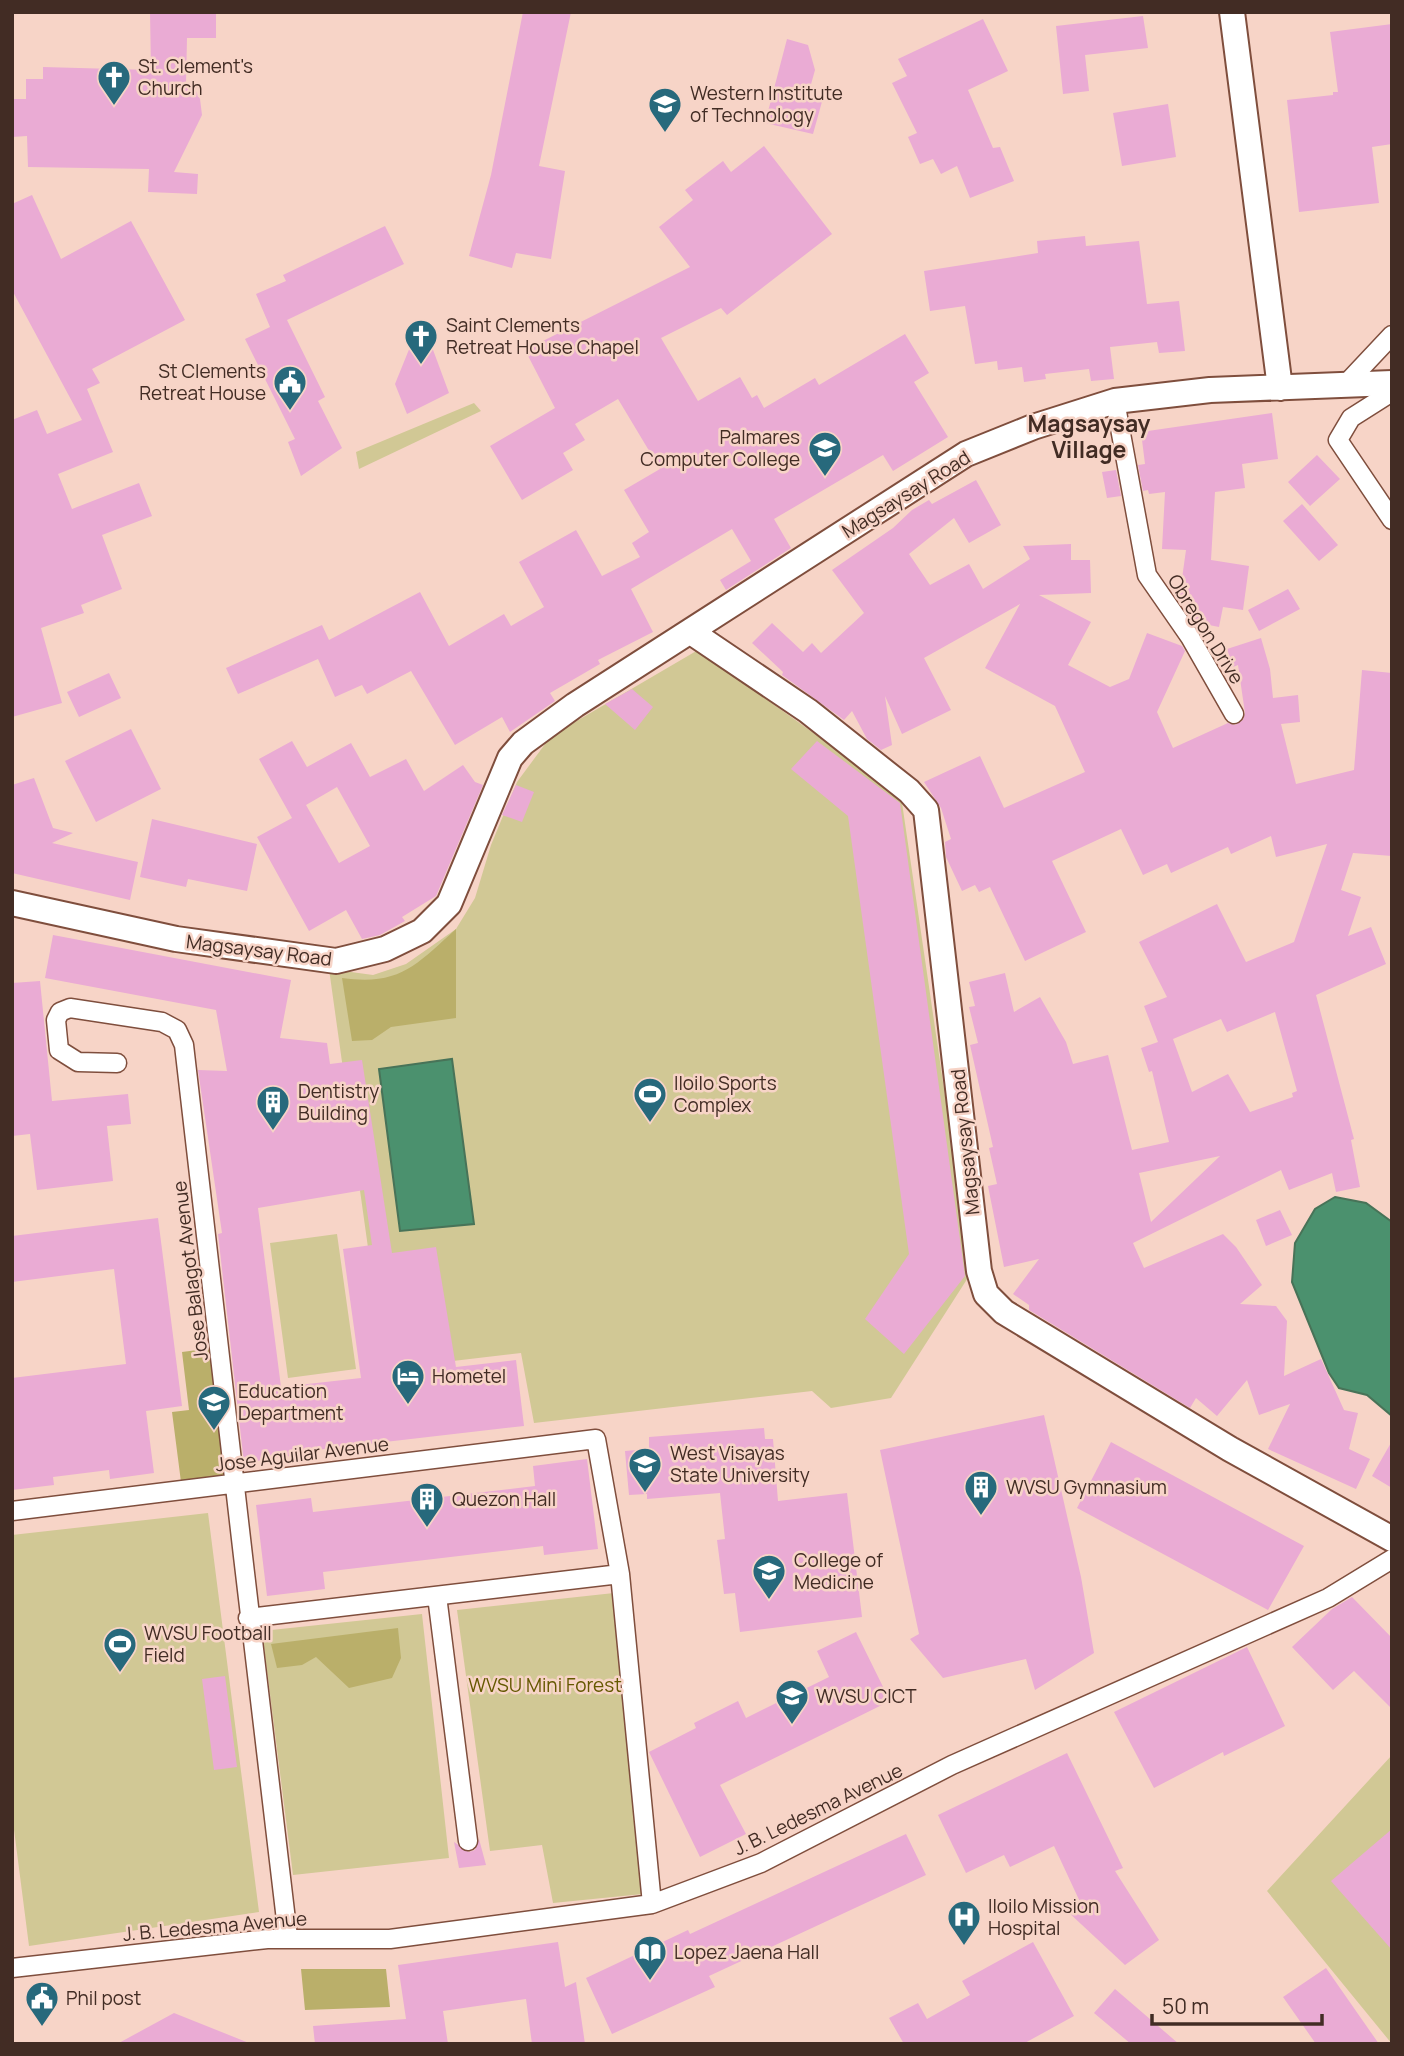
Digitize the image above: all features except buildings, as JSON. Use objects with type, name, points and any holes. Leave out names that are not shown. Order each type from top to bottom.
[{"type":"street","points":[[1232,12],[1280,387]]},
{"type":"street","points":[[1345,386],[1392,335]]},
{"type":"street","name":"Magsaysay Road","points":[[12,902],[176,939],[336,961],[385,949],[422,931],[449,904],[499,780],[510,758],[523,743],[575,705],[965,454],[1033,427],[1115,401],[1210,390],[1392,383]]},
{"type":"street","points":[[1392,392],[1351,418],[1338,440],[1340,448],[1392,520]]},
{"type":"street","name":"Obregon Drive","points":[[1115,401],[1147,575],[1190,637],[1234,713]]},
{"type":"street","name":"Magsaysay Road","points":[[691,632],[808,711],[909,791],[926,810],[979,1271],[986,1294],[1003,1312],[1230,1449],[1392,1539]]},
{"type":"street","name":"Jose Balagot Avenue","points":[[117,1063],[78,1062],[59,1050],[56,1020],[60,1012],[70,1008],[162,1022],[177,1030],[184,1045],[236,1484],[248,1618],[288,1937]]},
{"type":"street","name":"Jose Aguilar Avenue","points":[[12,1511],[596,1439],[620,1574]]},
{"type":"street","name":"J. B. Ledesma Avenue","points":[[12,1968],[288,1937],[390,1938],[652,1904],[761,1863],[952,1765],[1328,1598],[1392,1559]]},
{"type":"street","points":[[248,1618],[620,1574],[652,1904]]},
{"type":"street","points":[[437,1596],[468,1841]]},
{"type":"green space","points":[[474,403],[481,411],[359,469],[356,452]]},
{"type":"green space","name":"Iloilo Sports Complex","points":[[698,650],[901,796],[971,1273],[891,1398],[831,1408],[812,1391],[534,1423],[521,1353],[385,1369],[329,969],[373,975],[406,964],[456,929],[475,898],[491,845],[517,782],[551,736]]},
{"type":"green space","points":[[337,1234],[356,1369],[288,1378],[270,1243]]},
{"type":"green space","name":"WVSU Football Field","points":[[208,1513],[259,1912],[29,1946],[12,1814],[12,1535]]},
{"type":"green space","name":"WVSU Mini Forest","points":[[614,1593],[643,1894],[553,1903],[542,1845],[490,1851],[457,1610]]},
{"type":"green space","points":[[422,1614],[449,1858],[293,1875],[262,1631]]},
{"type":"green space","points":[[1392,1755],[1392,2044],[1267,1891]]},
{"type":"shaded area","points":[[456,929],[456,1018],[391,1027],[372,1040],[352,1041],[342,978],[362,980],[393,976],[418,962]]},
{"type":"shaded area","points":[[452,1059],[474,1224],[400,1231],[379,1069]]},
{"type":"shaded area","points":[[1335,1197],[1366,1203],[1392,1222],[1392,1416],[1367,1395],[1339,1388],[1329,1373],[1292,1282],[1295,1243],[1315,1209]]},
{"type":"shaded area","points":[[213,1348],[230,1476],[181,1482],[172,1412],[189,1410],[182,1352]]},
{"type":"shaded area","points":[[398,1628],[401,1658],[392,1678],[349,1688],[316,1657],[302,1665],[277,1668],[271,1644]]},
{"type":"shaded area","points":[[301,1969],[386,1969],[390,2007],[305,2010]]},
{"type":"place","name":"St. Clement's Church","points":[[114,107]]},
{"type":"place","name":"Western Institute of Technology","points":[[665,134]]},
{"type":"place","name":"Saint Clements Retreat House Chapel","points":[[421,366]]},
{"type":"place","name":"St Clements Retreat House","points":[[290,412]]},
{"type":"place","name":"Palmares Computer College","points":[[825,478]]},
{"type":"place","name":"Iloilo Sports Complex","points":[[650,1124]]},
{"type":"place","name":"Dentistry Building","points":[[273,1132]]},
{"type":"place","name":"Hometel","points":[[408,1406]]},
{"type":"place","name":"Education Department","points":[[214,1432]]},
{"type":"place","name":"West Visayas State University","points":[[645,1494]]},
{"type":"place","name":"WVSU Gymnasium","points":[[981,1517]]},
{"type":"place","name":"Quezon Hall","points":[[427,1529]]},
{"type":"place","name":"College of Medicine","points":[[769,1601]]},
{"type":"place","name":"WVSU Football Field","points":[[120,1674]]},
{"type":"place","name":"WVSU CICT","points":[[792,1726]]},
{"type":"place","name":"Iloilo Mission Hospital","points":[[964,1947]]},
{"type":"place","name":"Lopez Jaena Hall","points":[[650,1982]]},
{"type":"place","name":"Phil post","points":[[42,2028]]},
{"type":"district","name":"Magsaysay Village","points":[[1089,436]]}]
